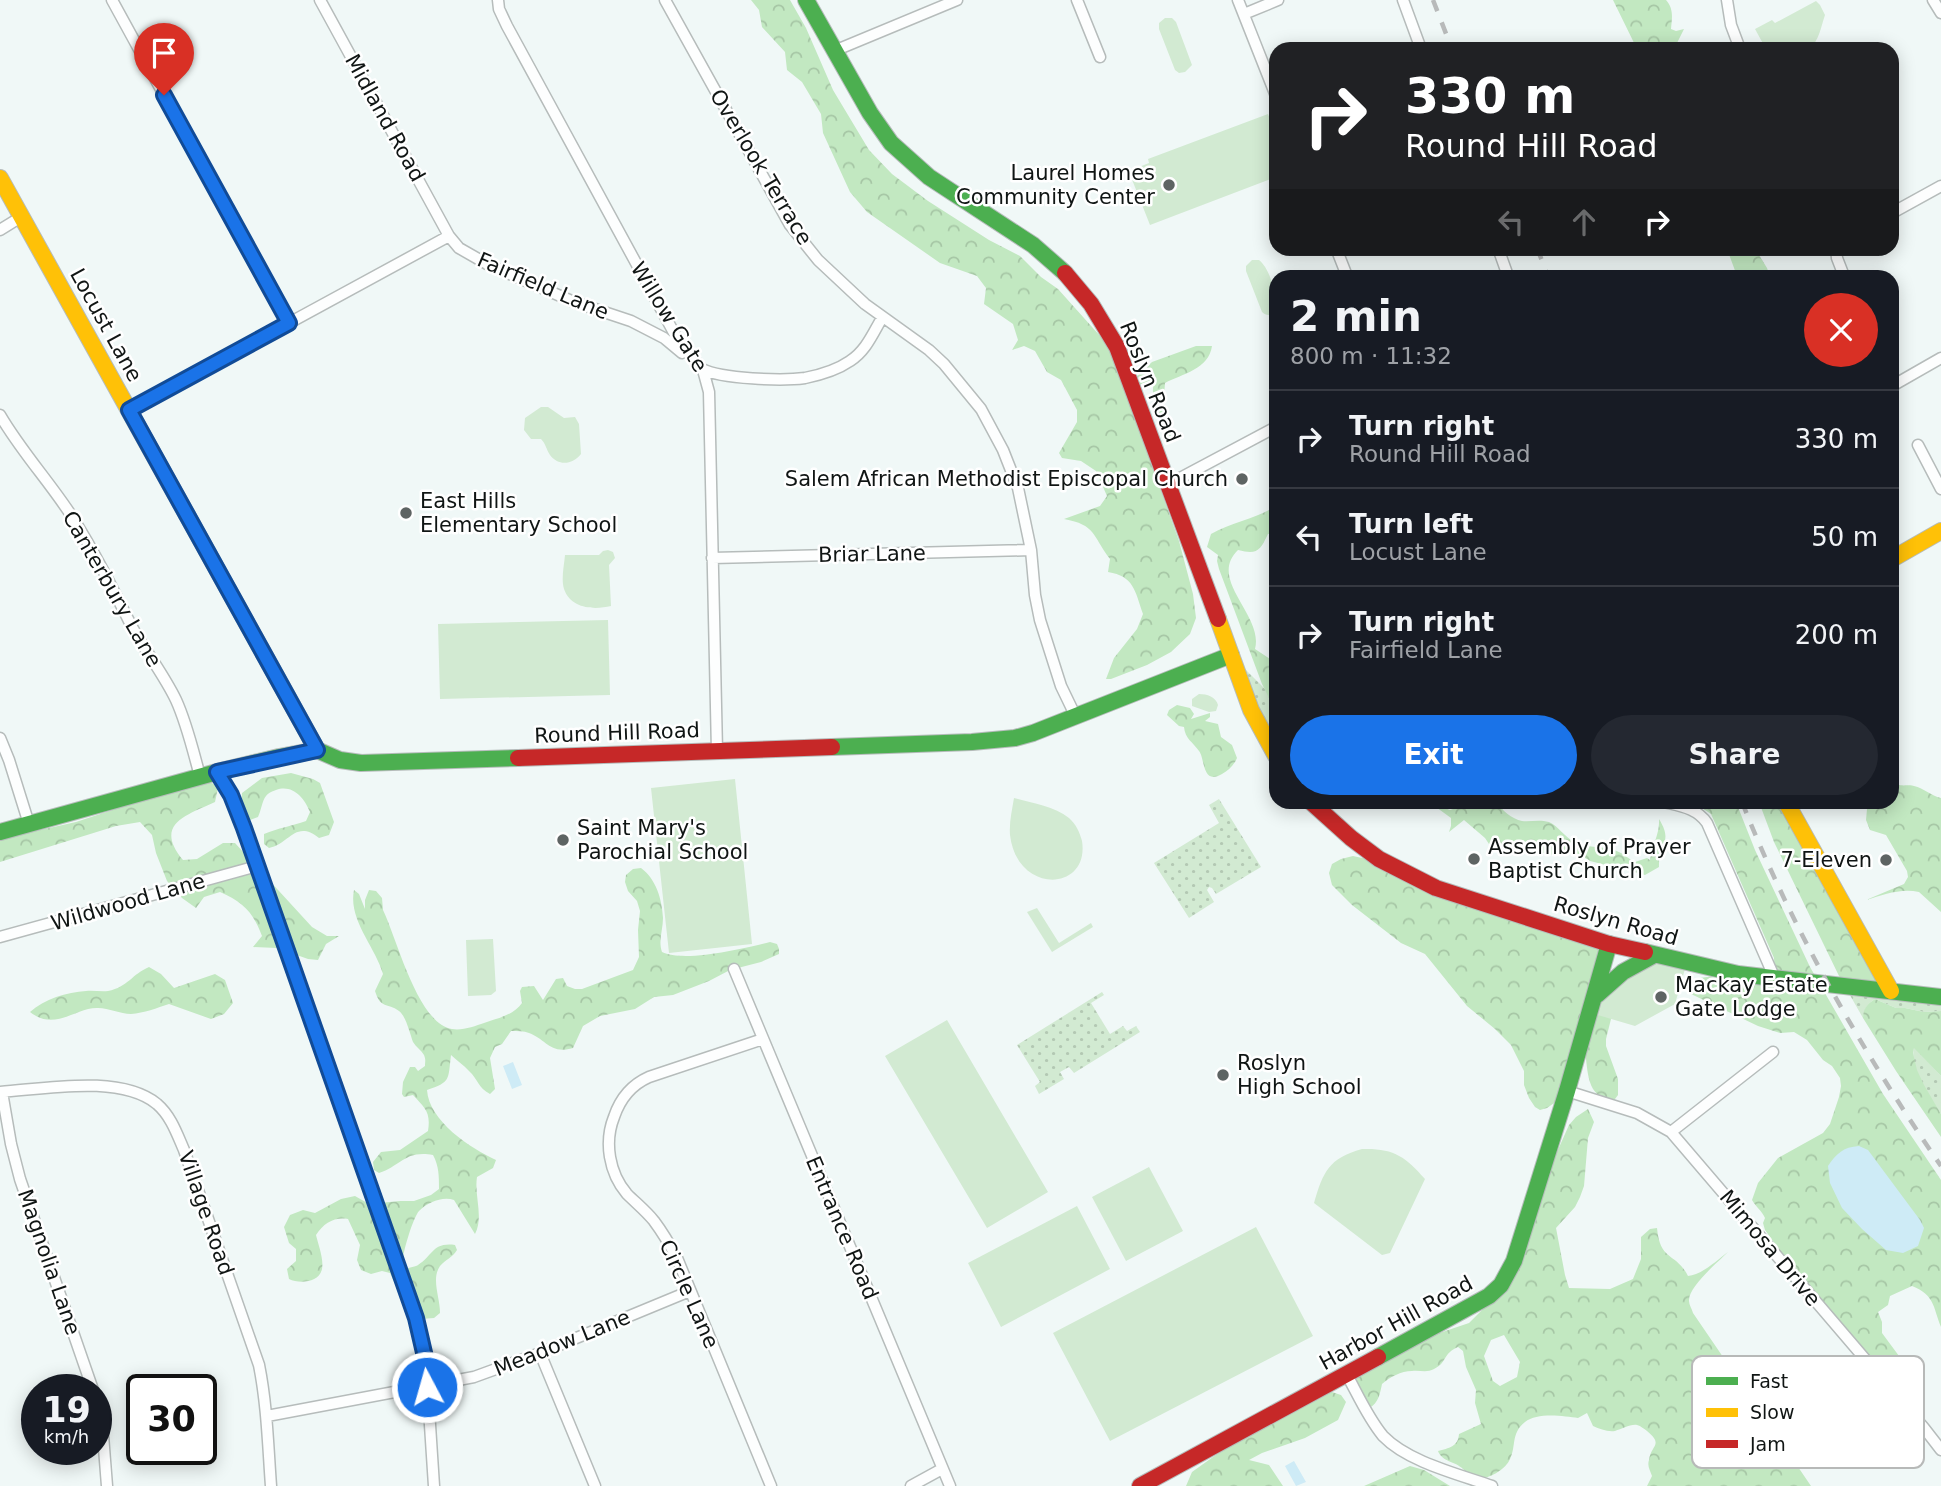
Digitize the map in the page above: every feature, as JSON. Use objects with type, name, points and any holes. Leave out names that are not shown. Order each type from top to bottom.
[{"type":"street","points":[[112,0],[289,323]]},
{"type":"street","name":"Midland Road","points":[[320,0],[449,236]]},
{"type":"street","name":"Willow Gate","points":[[498,0],[507,26],[679,342],[703,369],[709,391],[717,751]]},
{"type":"street","name":"Overlook Terrace","points":[[665,0],[790,225],[817,260],[883,318],[929,350],[944,364],[981,410],[1003,450],[1018,488],[1031,550],[1040,620],[1061,687],[1075,715]]},
{"type":"street","name":"Roslyn Road","points":[[806,0],[874,121],[897,150],[933,179],[1035,246],[1070,277],[1090,301],[1117,347],[1251,710],[1269,744]]},
{"type":"street","points":[[834,51],[957,0]]},
{"type":"street","points":[[1077,0],[1100,57]]},
{"type":"street","points":[[1238,0],[1269,78]]},
{"type":"street","points":[[1244,14],[1278,0]]},
{"type":"street","points":[[1403,0],[1418,42]]},
{"type":"street","points":[[1727,0],[1731,25],[1737,42]]},
{"type":"street","points":[[1933,0],[1941,13]]},
{"type":"street","name":"Locust Lane","points":[[0,178],[317,750]]},
{"type":"street","points":[[1899,209],[1941,186]]},
{"type":"street","points":[[0,230],[22,217]]},
{"type":"street","points":[[129,410],[449,236]]},
{"type":"street","name":"Fairfield Lane","points":[[449,236],[459,248],[487,264],[573,302],[631,321],[663,338],[703,369],[720,376],[797,379],[816,376],[844,365],[856,356],[867,345],[883,318]]},
{"type":"street","points":[[1899,382],[1941,358]]},
{"type":"street","name":"Canterbury Lane","points":[[0,415],[71,516],[172,693],[180,709],[200,776]]},
{"type":"street","points":[[1169,484],[1269,431]]},
{"type":"street","points":[[1918,445],[1941,489]]},
{"type":"street","points":[[1899,555],[1941,531]]},
{"type":"street","name":"Briar Lane","points":[[712,558],[1031,550]]},
{"type":"street","name":"Round Hill Road","points":[[317,750],[340,760],[361,763],[999,740],[1032,733],[1231,655]]},
{"type":"street","points":[[0,738],[29,824]]},
{"type":"street","points":[[0,832],[200,776],[317,750]]},
{"type":"street","points":[[217,772],[231,795],[257,866],[416,1318],[425,1357],[434,1486]]},
{"type":"street","name":"Roslyn Road","points":[[1319,809],[1380,859],[1436,888],[1609,944],[1738,974],[1936,996]]},
{"type":"street","points":[[1690,809],[1707,823],[1774,979]]},
{"type":"street","points":[[1790,809],[1891,991]]},
{"type":"street","name":"Wildwood Lane","points":[[0,937],[257,866]]},
{"type":"street","name":"Harbor Hill Road","points":[[1140,1486],[1477,1303],[1501,1285],[1514,1261],[1527,1223],[1609,944]]},
{"type":"street","points":[[1595,997],[1616,977],[1654,955]]},
{"type":"street","points":[[1873,956],[1904,984],[1936,996]]},
{"type":"street","name":"Entrance Road","points":[[734,969],[950,1486]]},
{"type":"street","name":"Circle Lane","points":[[763,1039],[642,1080],[622,1098],[610,1125],[609,1153],[617,1178],[626,1192],[664,1234],[677,1258],[771,1486]]},
{"type":"street","points":[[1671,1132],[1773,1052]]},
{"type":"street","name":"Village Road","points":[[1,1092],[83,1086],[119,1087],[141,1093],[168,1116],[184,1150],[258,1365],[267,1416],[271,1486]]},
{"type":"street","name":"Mimosa Drive","points":[[1567,1091],[1637,1113],[1671,1132],[1862,1356]]},
{"type":"street","name":"Magnolia Lane","points":[[1,1092],[20,1179],[87,1374]]},
{"type":"street","name":"Meadow Lane","points":[[267,1416],[427,1387],[487,1373],[690,1291]]},
{"type":"street","points":[[540,1353],[595,1486]]},
{"type":"street","points":[[1347,1375],[1375,1425],[1393,1445],[1413,1457],[1492,1486]]},
{"type":"street","name":"Mimosa Drive","points":[[1924,1428],[1941,1450]]},
{"type":"street","points":[[105,1465],[107,1486]]},
{"type":"street","points":[[911,1486],[942,1469]]},
{"type":"green space","points":[[751,0],[790,0],[806,28],[833,90],[869,150],[892,174],[928,201],[989,240],[1020,256],[1058,289],[1101,337],[1130,383],[1152,362],[1196,346],[1212,346],[1210,354],[1200,365],[1165,383],[1163,409],[1172,440],[1155,404],[1154,381],[1137,385],[1134,407],[1179,541],[1193,594],[1196,618],[1190,634],[1171,652],[1147,665],[1106,679],[1114,658],[1137,629],[1143,614],[1128,581],[1108,572],[1110,559],[1092,532],[1082,524],[1064,519],[1100,506],[1107,496],[1096,471],[1081,461],[1062,458],[1059,453],[1077,422],[1077,410],[1061,380],[1047,372],[1035,351],[1024,346],[1012,350],[1018,340],[1013,324],[984,304],[986,288],[977,276],[940,263],[867,212],[850,192],[823,133],[821,114],[802,82],[787,70],[785,52],[762,27],[759,10]]},
{"type":"green space","points":[[1613,0],[1666,0],[1671,10],[1671,29],[1684,29],[1678,42],[1634,42]]},
{"type":"green space","points":[[1816,1],[1825,15],[1815,42],[1762,42],[1755,29],[1772,20],[1775,23]]},
{"type":"green space","points":[[1165,18],[1172,18],[1176,22],[1192,65],[1185,72],[1179,73],[1175,70],[1159,29],[1159,23]]},
{"type":"green space","points":[[1268,114],[1269,116],[1269,180],[1150,225],[1131,177],[1141,173],[1139,167],[1149,163],[1148,159]]},
{"type":"green space","points":[[1730,256],[1760,256],[1768,270],[1735,270]]},
{"type":"green space","points":[[1252,260],[1259,260],[1269,275],[1269,315],[1262,312],[1246,266]]},
{"type":"green space","points":[[541,407],[548,407],[564,418],[575,417],[579,424],[581,454],[574,460],[562,463],[554,459],[541,439],[531,439],[524,430],[525,418]]},
{"type":"green space","points":[[1269,510],[1269,534],[1254,552],[1238,550],[1230,561],[1229,573],[1232,586],[1252,623],[1256,636],[1255,649],[1269,658],[1269,698],[1219,569],[1218,555],[1207,547],[1211,534]]},
{"type":"green space","points":[[608,550],[613,552],[615,558],[609,565],[611,606],[591,608],[572,601],[564,589],[565,555],[599,555]]},
{"type":"green space","points":[[608,620],[610,695],[440,699],[438,624]]},
{"type":"green space","points":[[1231,655],[1269,693],[1269,741]]},
{"type":"green space","points":[[1199,694],[1208,695],[1215,700],[1218,705],[1216,711],[1209,712],[1192,706],[1192,699]]},
{"type":"green space","points":[[1177,705],[1190,708],[1194,714],[1191,719],[1210,713],[1210,717],[1205,721],[1218,724],[1221,737],[1232,745],[1237,758],[1227,771],[1216,777],[1208,774],[1201,754],[1184,727],[1167,715],[1169,710]]},
{"type":"green space","points":[[291,773],[320,783],[334,822],[329,835],[319,838],[304,831],[298,832],[269,848],[264,844],[264,834],[306,821],[310,812],[297,793],[282,789],[267,795],[258,817],[245,819],[241,809],[242,793],[262,778]]},
{"type":"green space","points":[[735,779],[752,944],[669,953],[651,788]]},
{"type":"green space","points":[[207,781],[218,788],[215,802],[177,822],[171,838],[175,848],[183,860],[197,859],[223,843],[235,843],[312,927],[327,936],[339,936],[326,944],[318,960],[277,948],[253,947],[262,936],[255,920],[241,904],[220,892],[204,897],[196,908],[182,898],[167,881],[152,835],[140,822],[116,826],[0,862],[0,839],[76,822]]},
{"type":"green space","points":[[1899,785],[1918,787],[1941,798],[1941,912],[1919,892],[1899,891],[1866,900],[1904,884],[1908,877],[1886,835],[1870,830],[1866,820],[1867,809],[1899,809]]},
{"type":"green space","points":[[1014,798],[1050,808],[1071,820],[1082,841],[1081,858],[1075,870],[1065,877],[1052,880],[1038,877],[1025,868],[1015,855],[1010,835]]},
{"type":"green space","points":[[1219,799],[1261,867],[1216,894],[1209,887],[1207,890],[1214,902],[1189,918],[1154,863],[1219,823],[1209,805]]},
{"type":"green space","points":[[1439,809],[1502,809],[1522,821],[1549,822],[1574,842],[1616,851],[1635,862],[1647,858],[1650,860],[1659,819],[1665,839],[1659,867],[1645,875],[1590,861],[1579,854],[1565,852],[1549,855],[1489,844],[1464,820],[1449,832],[1451,818]]},
{"type":"green space","points":[[1704,809],[1739,809],[1810,967],[1883,1094],[1941,1180],[1941,1327],[1925,1293],[1912,1286],[1890,1296],[1888,1305],[1878,1312],[1882,1333],[1899,1356],[1871,1356],[1842,1333],[1780,1260],[1775,1244],[1765,1230],[1765,1218],[1752,1200],[1758,1183],[1778,1158],[1823,1133],[1830,1124],[1841,1086],[1840,1078],[1832,1066],[1823,1060],[1807,1040],[1794,1032],[1780,1033],[1758,1026],[1691,994],[1683,985],[1692,980],[1715,976],[1775,979],[1774,958],[1711,814]]},
{"type":"green space","points":[[1762,809],[1790,809],[1883,984],[1844,982],[1839,976],[1774,842]]},
{"type":"green space","points":[[1353,856],[1385,863],[1609,944],[1603,964],[1612,1015],[1606,1046],[1618,1079],[1618,1095],[1615,1099],[1598,1095],[1594,1090],[1588,1075],[1585,1050],[1557,1101],[1540,1110],[1535,1107],[1524,1085],[1524,1071],[1511,1045],[1467,1006],[1425,954],[1401,943],[1352,905],[1332,885],[1329,873],[1332,864]]},
{"type":"green space","points":[[641,868],[651,878],[660,897],[663,918],[662,952],[672,955],[700,955],[770,942],[777,944],[779,954],[730,970],[673,995],[654,997],[635,1009],[600,1016],[583,1026],[573,1048],[553,1048],[529,1033],[511,1031],[502,1044],[495,1047],[490,1058],[495,1089],[490,1094],[451,1055],[447,1079],[427,1090],[429,1101],[452,1132],[496,1160],[493,1168],[477,1177],[479,1221],[475,1234],[454,1200],[450,1199],[440,1199],[427,1205],[419,1211],[414,1220],[403,1258],[406,1269],[418,1265],[442,1246],[455,1245],[457,1250],[437,1271],[440,1313],[434,1318],[421,1319],[401,1297],[390,1273],[382,1271],[371,1274],[361,1270],[357,1260],[360,1245],[348,1219],[330,1222],[316,1235],[322,1256],[320,1274],[313,1280],[303,1282],[289,1279],[287,1269],[296,1261],[296,1249],[289,1243],[284,1227],[290,1215],[303,1210],[315,1213],[341,1199],[355,1196],[369,1204],[414,1201],[439,1189],[438,1167],[433,1155],[416,1155],[379,1173],[374,1170],[373,1162],[381,1152],[400,1150],[428,1131],[429,1119],[424,1107],[413,1095],[404,1097],[402,1094],[403,1082],[410,1067],[415,1067],[418,1071],[425,1066],[425,1059],[413,1042],[401,1013],[382,1003],[377,997],[375,991],[383,974],[358,922],[353,901],[354,890],[359,894],[365,909],[369,890],[376,891],[382,898],[383,910],[419,997],[440,1024],[460,1029],[500,1018],[515,1010],[522,1003],[522,987],[534,986],[543,1000],[556,979],[563,978],[567,986],[582,989],[633,970],[639,957],[640,911],[625,882],[626,875],[633,869]]},
{"type":"green space","points":[[1037,908],[1059,943],[1091,923],[1093,927],[1052,952],[1027,912]]},
{"type":"green space","points":[[493,939],[496,991],[491,995],[468,996],[466,940]]},
{"type":"green space","points":[[1687,962],[1675,1004],[1635,1026],[1591,1013],[1595,997],[1637,963]]},
{"type":"green space","points":[[149,967],[161,974],[174,988],[215,974],[225,980],[233,1003],[224,1014],[211,1019],[169,1004],[131,1014],[102,1008],[90,1009],[48,1020],[30,1012],[42,1003],[64,995],[115,989]]},
{"type":"green space","points":[[1839,976],[1844,982],[1941,997],[1941,1011],[1924,1012],[1896,1008],[1875,999],[1866,1007],[1863,1018]]},
{"type":"green space","points":[[1102,992],[1104,995],[1091,1003],[1110,1034],[1123,1026],[1127,1031],[1136,1026],[1140,1032],[1074,1073],[1069,1067],[1060,1072],[1064,1079],[1039,1094],[1035,1086],[1040,1082],[1017,1045]]},
{"type":"green space","points":[[1875,999],[1896,1008],[1924,1012],[1941,1011],[1941,1076],[1914,1048],[1913,1053],[1917,1070],[1941,1114],[1941,1137],[1863,1018],[1866,1007]]},
{"type":"green space","points":[[947,1020],[1048,1192],[987,1228],[885,1056]]},
{"type":"green space","points":[[1914,1047],[1941,1076],[1941,1114],[1917,1074]]},
{"type":"green space","points":[[1588,1109],[1594,1122],[1588,1138],[1584,1186],[1575,1207],[1556,1228],[1569,1288],[1610,1289],[1633,1279],[1641,1259],[1641,1237],[1650,1229],[1657,1228],[1661,1246],[1688,1276],[1704,1270],[1728,1252],[1704,1275],[1693,1289],[1689,1301],[1693,1313],[1722,1356],[1692,1356],[1692,1468],[1799,1468],[1811,1486],[1647,1486],[1652,1476],[1648,1462],[1655,1439],[1637,1425],[1615,1431],[1593,1426],[1587,1413],[1578,1418],[1551,1415],[1530,1419],[1517,1431],[1511,1456],[1502,1469],[1481,1479],[1471,1477],[1460,1466],[1442,1457],[1438,1451],[1457,1442],[1459,1434],[1481,1424],[1475,1403],[1476,1390],[1466,1367],[1463,1351],[1458,1347],[1434,1369],[1404,1372],[1389,1379],[1382,1384],[1377,1401],[1369,1408],[1355,1388],[1358,1374],[1404,1345],[1469,1323],[1483,1309],[1489,1296],[1508,1274],[1536,1219],[1549,1170],[1569,1125]],"holes":[[[1504,1335],[1520,1362],[1517,1377],[1500,1386],[1493,1381],[1484,1356],[1491,1340]]]},
{"type":"green space","points":[[1362,1149],[1382,1150],[1398,1155],[1425,1179],[1390,1253],[1382,1255],[1314,1203],[1329,1168],[1342,1157]]},
{"type":"green space","points":[[1149,1167],[1183,1231],[1126,1261],[1092,1197]]},
{"type":"green space","points":[[1077,1206],[1110,1269],[1001,1327],[968,1263]]},
{"type":"green space","points":[[1256,1227],[1313,1336],[1110,1441],[1053,1333]]},
{"type":"green space","points":[[1332,1392],[1341,1395],[1346,1402],[1338,1420],[1305,1438],[1249,1460],[1269,1465],[1283,1486],[1186,1486],[1192,1472],[1262,1425],[1319,1395]]},
{"type":"green space","points":[[1410,1466],[1424,1470],[1450,1486],[1364,1486]]},
{"type":"water","points":[[513,1062],[522,1085],[512,1089],[503,1066]]},
{"type":"water","points":[[1859,1146],[1868,1150],[1920,1220],[1924,1228],[1918,1246],[1903,1253],[1886,1250],[1842,1208],[1830,1183],[1828,1166],[1840,1152]]},
{"type":"water","points":[[1294,1461],[1306,1482],[1296,1486],[1285,1466]]},
{"type":"railway","points":[[1433,0],[1449,42]]},
{"type":"railway","points":[[1540,256],[1546,270]]},
{"type":"railway","points":[[1745,809],[1784,897],[1831,989],[1884,1079],[1941,1166]]},
{"type":"traffic: fast","points":[[806,0],[870,113],[891,143],[929,177],[1033,245],[1065,273]]},
{"type":"traffic: fast","points":[[832,747],[1015,738],[1231,655]]},
{"type":"traffic: fast","points":[[0,832],[217,772],[317,750],[340,760],[361,763],[518,758]]},
{"type":"traffic: fast","points":[[1378,1357],[1489,1296],[1501,1285],[1514,1261],[1609,944]]},
{"type":"traffic: fast","points":[[1645,952],[1738,974],[1941,997]]},
{"type":"traffic: fast","points":[[1597,995],[1623,972],[1654,955]]},
{"type":"traffic: slow","points":[[0,178],[187,515]]},
{"type":"traffic: slow","points":[[1899,555],[1941,531]]},
{"type":"traffic: slow","points":[[1218,619],[1251,710],[1269,743]]},
{"type":"traffic: slow","points":[[1790,809],[1891,991]]},
{"type":"traffic: jam","points":[[1065,273],[1091,304],[1117,347],[1218,619]]},
{"type":"traffic: jam","points":[[187,515],[317,750]]},
{"type":"traffic: jam","points":[[518,758],[832,747]]},
{"type":"traffic: jam","points":[[1319,809],[1379,859],[1436,888],[1609,944],[1645,952]]},
{"type":"traffic: jam","points":[[1140,1486],[1378,1357]]},
{"type":"place","name":"Laurel Homes Community Center","points":[[1169,185]]},
{"type":"place","name":"Salem African Methodist Episcopal Church","points":[[1242,479]]},
{"type":"place","name":"East Hills Elementary School","points":[[406,513]]},
{"type":"place","name":"Saint Mary's Parochial School","points":[[563,840]]},
{"type":"place","name":"Assembly of Prayer Baptist Church","points":[[1474,859]]},
{"type":"place","name":"7-Eleven","points":[[1886,860]]},
{"type":"place","name":"Mackay Estate Gate Lodge","points":[[1661,997]]},
{"type":"place","name":"Roslyn High School","points":[[1223,1075]]},
{"type":"route","points":[[164,95],[289,323],[129,410],[317,750],[217,772],[231,795],[244,828],[416,1318],[425,1357],[427,1387]]}]
